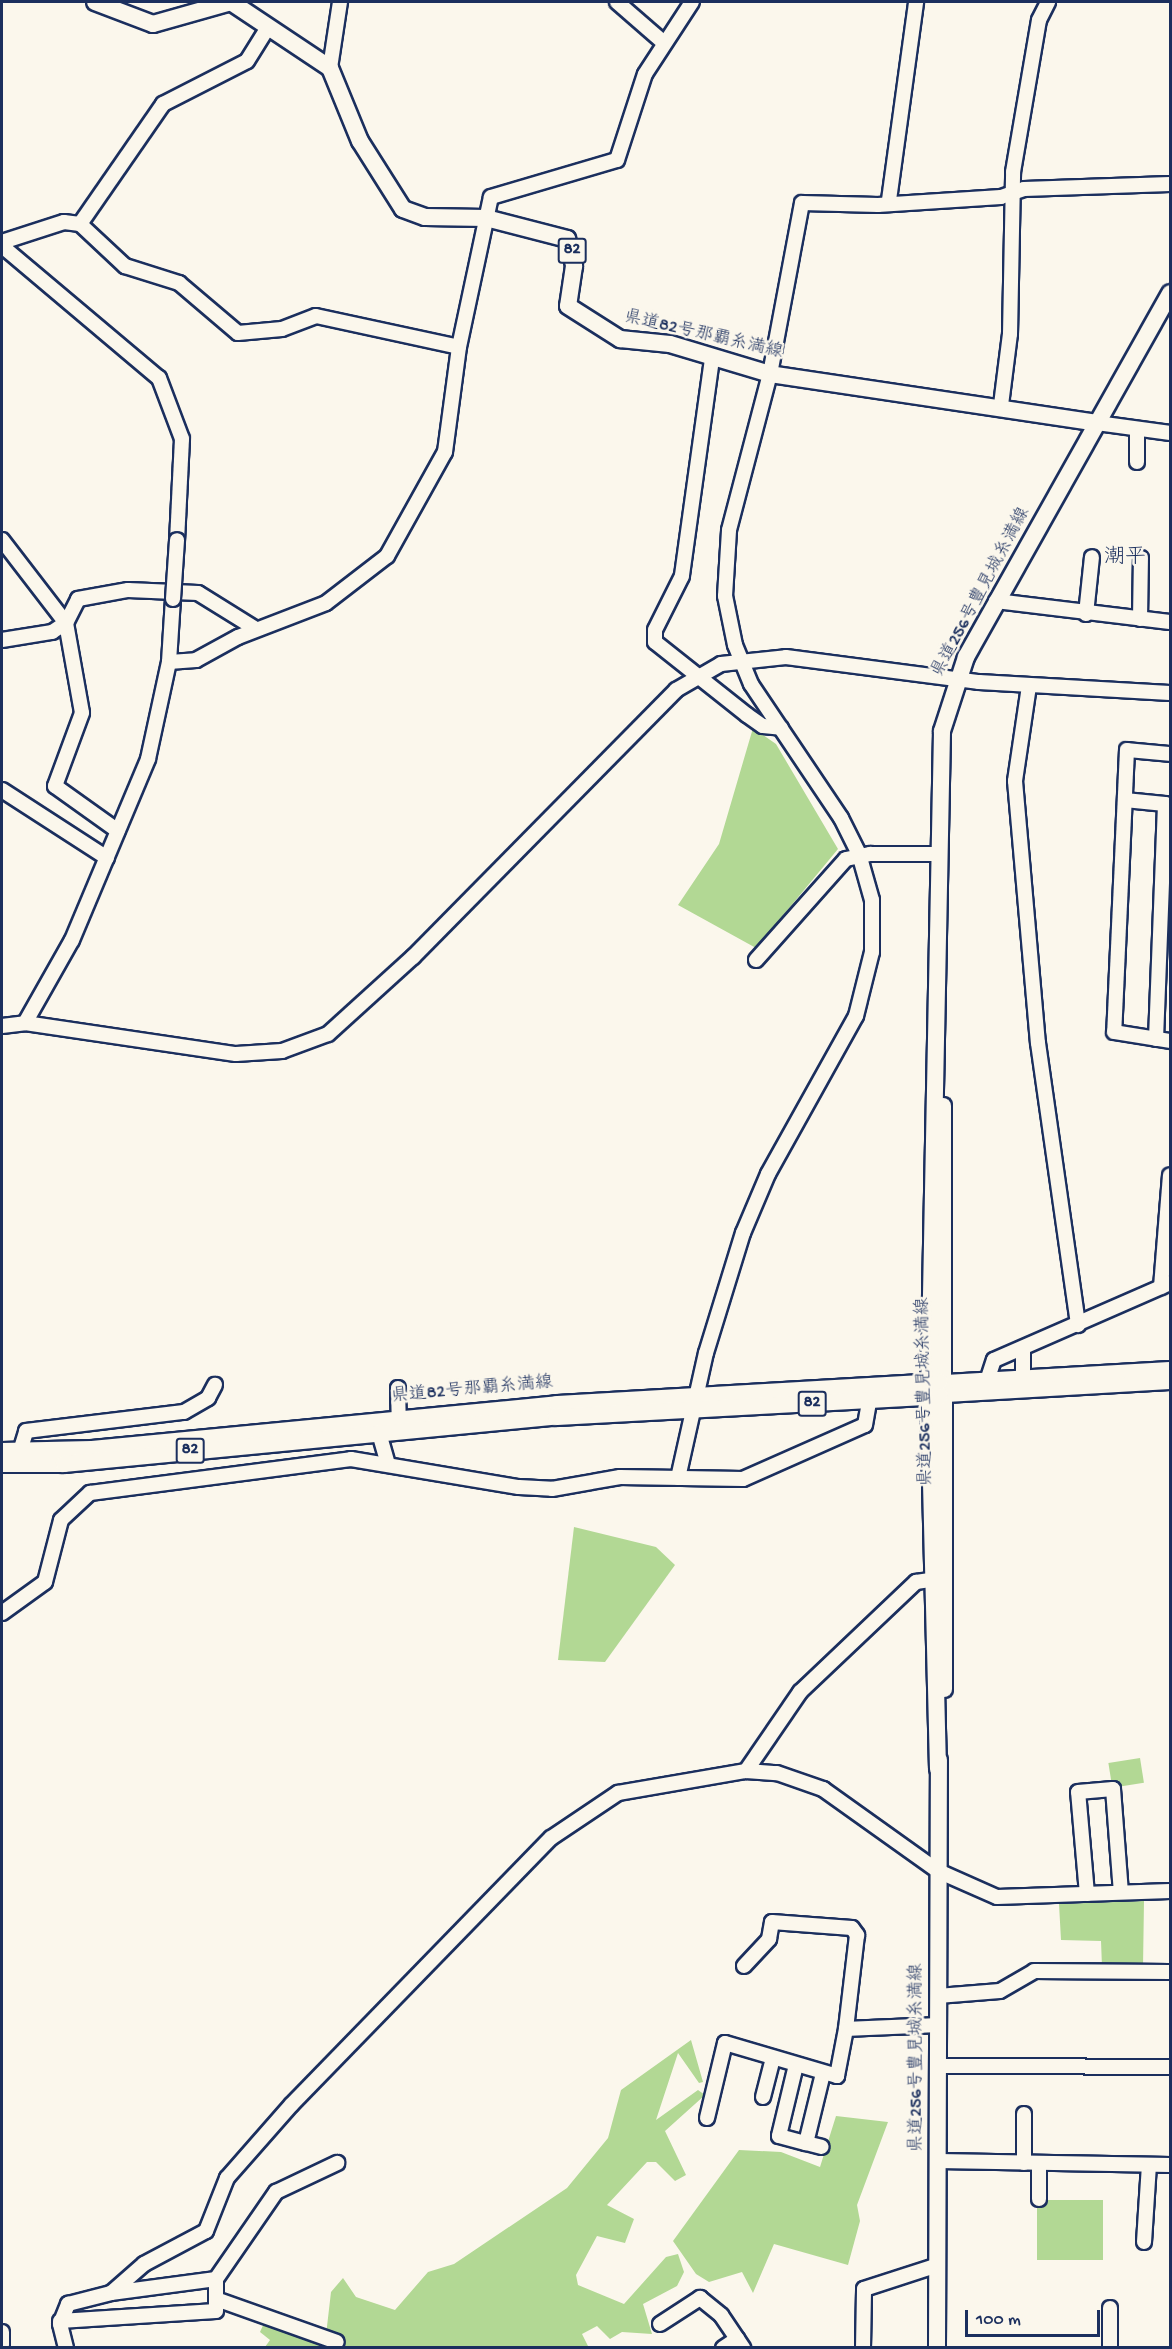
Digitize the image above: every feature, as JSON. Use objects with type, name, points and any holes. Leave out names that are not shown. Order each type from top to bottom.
[{"type":"main road","points":[[95,2],[153,24],[231,3],[330,68]]},
{"type":"main road","name":"県道82号那覇糸満線","points":[[330,68],[360,141],[403,209],[425,217],[486,218],[567,239],[574,266],[568,306],[573,312],[620,339],[670,344],[712,359],[770,374],[1001,405],[1097,423]]},
{"type":"main road","name":"県道256号豊見城糸満線","points":[[937,2348],[935,2266],[938,2161],[938,1769],[930,1580],[938,1390],[937,1015],[940,745],[956,678],[996,601],[1170,293]]},
{"type":"main road","name":"県道82号那覇糸満線","points":[[10,1458],[398,1423],[938,1390]]},
{"type":"main road","name":"県道256号豊見城糸満線","points":[[938,1390],[947,1575],[938,1769]]},
{"type":"street","points":[[330,68],[340,2]]},
{"type":"street","points":[[617,2],[663,42]]},
{"type":"street","points":[[169,662],[196,660],[256,629],[343,595],[387,556],[445,452],[459,347],[486,218],[497,194],[617,160],[632,107],[663,42],[692,2]]},
{"type":"street","points":[[889,200],[916,2]]},
{"type":"street","points":[[1001,405],[1010,334],[1013,191],[1039,20],[1048,2]]},
{"type":"street","points":[[80,224],[164,104],[247,60],[268,27]]},
{"type":"street","points":[[678,1478],[733,1262],[753,1207],[862,1001],[873,916],[859,855],[739,660],[725,596],[725,561],[770,374],[802,203],[878,205],[889,200],[1001,196],[1013,191],[1170,184]]},
{"type":"street","points":[[26,1023],[72,940],[148,759],[169,662],[182,439],[159,378],[2,244],[64,222],[80,224],[126,266],[179,283],[238,333],[282,329],[316,316],[459,347]]},
{"type":"street","points":[[712,359],[682,576],[655,630],[660,651],[764,726],[781,728]]},
{"type":"street","points":[[1097,423],[1170,433]]},
{"type":"street","points":[[1137,429],[1137,462]]},
{"type":"street","points":[[2,540],[66,623],[82,713],[55,786],[118,831]]},
{"type":"street","points":[[1086,614],[1092,557]]},
{"type":"street","points":[[1140,619],[1142,558]]},
{"type":"street","points":[[2,640],[52,632],[66,623],[78,599],[128,590],[198,593],[256,629]]},
{"type":"street","points":[[996,601],[1086,614],[1170,622]]},
{"type":"street","points":[[2,1026],[26,1023],[236,1054],[282,1051],[328,1034],[413,957],[676,690],[696,677],[739,660],[786,657],[1029,686],[1170,693]]},
{"type":"street","points":[[1029,686],[1015,781],[1038,1043],[1078,1325]]},
{"type":"street","points":[[1170,754],[1127,750],[1114,1032],[1170,1041]]},
{"type":"street","points":[[2,790],[107,858]]},
{"type":"street","points":[[1125,800],[1168,804],[1156,1039]]},
{"type":"street","points":[[756,960],[838,867],[859,855],[938,854]]},
{"type":"street","points":[[988,1378],[994,1360],[1166,1285],[1170,1174]]},
{"type":"street","points":[[1023,1348],[1023,1376]]},
{"type":"street","points":[[938,1390],[988,1378],[1170,1369]]},
{"type":"street","points":[[938,1390],[1170,1382]]},
{"type":"street","points":[[10,1458],[22,1437],[32,1429],[184,1412],[208,1398],[214,1385]]},
{"type":"street","points":[[398,1388],[398,1423]]},
{"type":"street","points":[[2,1613],[45,1582],[61,1520],[90,1493],[351,1459],[387,1461],[519,1488],[678,1478],[743,1479],[865,1425],[871,1395]]},
{"type":"street","points":[[377,1425],[387,1461]]},
{"type":"street","points":[[746,1770],[800,1692],[916,1582],[930,1580]]},
{"type":"street","points":[[111,2293],[144,2264],[206,2231],[227,2178],[292,2104],[551,1838],[618,1793],[746,1770],[777,1773],[823,1789],[938,1871],[997,1897],[1170,1891]]},
{"type":"street","points":[[1087,1894],[1078,1792],[1113,1789],[1121,1892]]},
{"type":"street","points":[[707,2118],[725,2043],[823,2073],[837,2076],[840,2072],[856,1935],[852,1928],[772,1922],[769,1939],[744,1966]]},
{"type":"street","points":[[938,1996],[1000,1991],[1034,1971],[1170,1972]]},
{"type":"street","points":[[846,2029],[938,2025]]},
{"type":"street","points":[[763,2097],[772,2058]]},
{"type":"street","points":[[796,2065],[779,2136],[822,2146]]},
{"type":"street","points":[[938,2066],[1170,2067]]},
{"type":"street","points":[[806,2143],[823,2073]]},
{"type":"street","points":[[1024,2114],[1024,2163]]},
{"type":"street","points":[[938,2161],[1170,2165]]},
{"type":"street","points":[[60,2321],[206,2315],[216,2311],[216,2279],[276,2192],[338,2163]]},
{"type":"street","points":[[1039,2163],[1039,2199]]},
{"type":"street","points":[[1144,2242],[1149,2165]]},
{"type":"street","points":[[863,2348],[864,2289],[935,2266]]},
{"type":"street","points":[[66,2348],[60,2321],[68,2304],[111,2293],[216,2279]]},
{"type":"street","points":[[660,2324],[700,2298],[740,2343],[723,2348]]},
{"type":"street","points":[[216,2299],[337,2342]]},
{"type":"street","points":[[1110,2308],[1110,2348]]},
{"type":"street","points":[[2,2332],[2,2345]]},
{"type":"green space","points":[[753,728],[776,744],[838,849],[756,948],[678,905],[719,844]]},
{"type":"green space","points":[[574,1527],[656,1547],[675,1565],[605,1662],[558,1660]]},
{"type":"green space","points":[[1140,1758],[1144,1783],[1112,1788],[1108,1763]]},
{"type":"green space","points":[[1144,1901],[1143,1967],[1102,1967],[1101,1941],[1061,1940],[1059,1904]]},
{"type":"green space","points":[[691,2040],[703,2082],[699,2083],[678,2053],[656,2120],[698,2090],[705,2095],[665,2131],[686,2175],[675,2181],[656,2162],[647,2162],[607,2205],[634,2219],[625,2243],[597,2236],[576,2275],[578,2285],[624,2304],[666,2257],[678,2254],[684,2272],[677,2286],[643,2304],[652,2334],[622,2332],[610,2339],[597,2326],[582,2334],[589,2348],[347,2348],[326,2335],[331,2292],[343,2278],[356,2297],[395,2310],[428,2272],[454,2264],[567,2188],[608,2138],[621,2090]]},
{"type":"green space","points":[[836,2116],[888,2122],[857,2205],[860,2221],[848,2265],[774,2244],[753,2293],[742,2272],[709,2282],[696,2274],[673,2241],[739,2150],[781,2152],[820,2167]]},
{"type":"green space","points":[[1037,2200],[1103,2200],[1103,2260],[1037,2260]]},
{"type":"green space","points":[[265,2321],[325,2342],[324,2347],[265,2347],[270,2340],[260,2332]]},
{"type":"district","name":"潮平","points":[[1125,559]]}]
